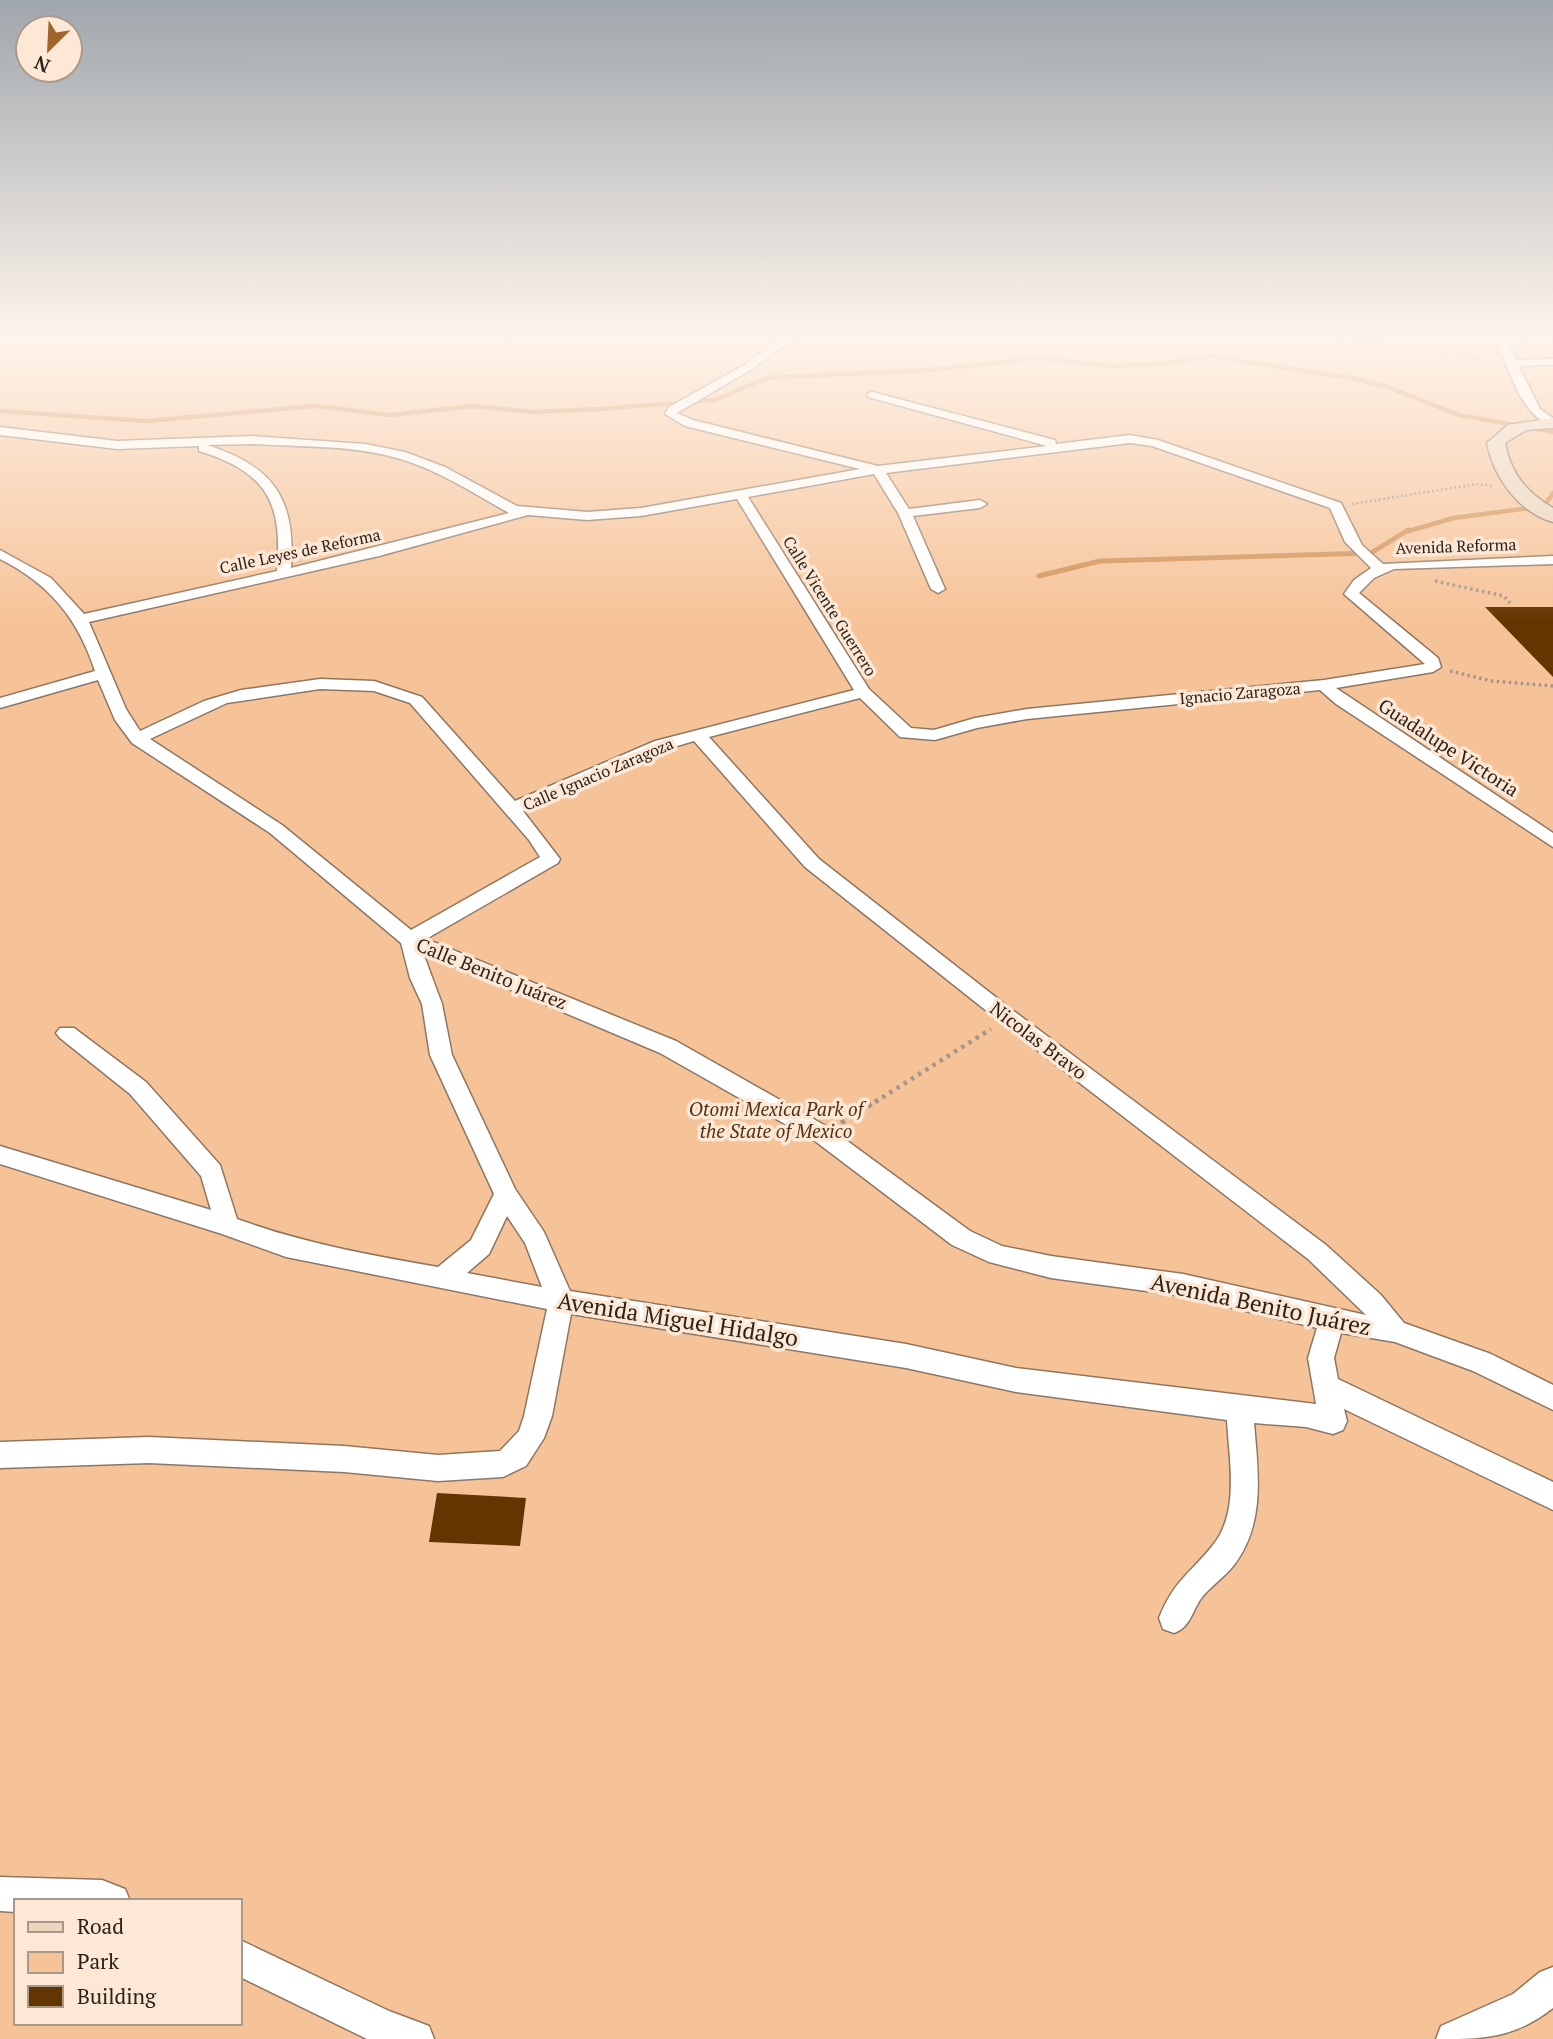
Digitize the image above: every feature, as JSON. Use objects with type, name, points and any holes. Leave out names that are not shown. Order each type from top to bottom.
[{"type":"main road","points":[[1515,431],[1503,434],[1496,443],[1502,467],[1525,496],[1551,515]]},
{"type":"street","points":[[1,431],[107,444],[281,441],[381,451],[441,470],[494,502],[523,513],[619,515],[878,470],[1118,439],[1154,443],[1336,506]]},
{"type":"street","points":[[722,431],[878,470],[905,513],[937,589]]},
{"type":"street","points":[[1008,431],[1060,445]]},
{"type":"street","points":[[188,444],[242,462],[270,485],[279,500],[286,522],[284,572]]},
{"type":"street","name":"Calle Vicente Guerrero","points":[[740,494],[863,692],[900,729]]},
{"type":"street","points":[[905,513],[980,504]]},
{"type":"street","name":"Avenida Reforma","points":[[1336,506],[1350,542],[1362,557],[1380,568],[1394,565],[1553,560]]},
{"type":"street","name":"Calle Leyes de Reforma","points":[[82,619],[379,552],[523,513]]},
{"type":"street","name":"Calle Benito Juárez","points":[[0,554],[47,581],[82,619],[121,717],[138,739],[276,830],[410,940],[667,1047],[823,1135],[961,1238]]},
{"type":"street","points":[[1380,568],[1356,585],[1351,594],[1433,661],[1433,667]]},
{"type":"street","name":"Ignacio Zaragoza","points":[[900,729],[913,734],[935,735],[975,723],[1027,714],[1324,685],[1433,667]]},
{"type":"street","points":[[0,704],[103,674]]},
{"type":"street","name":"Guadalupe Victoria","points":[[1324,685],[1342,701],[1553,841]]},
{"type":"street","name":"Calle Ignacio Zaragoza","points":[[138,739],[195,710],[240,695],[325,686],[384,688],[416,700],[510,810],[661,745],[863,692]]},
{"type":"street","name":"Nicolas Bravo","points":[[696,734],[812,863],[1317,1252],[1363,1294],[1395,1331]]},
{"type":"street","points":[[0,1455],[149,1450],[438,1468],[503,1464],[516,1457],[530,1438],[538,1416],[561,1301],[535,1239],[506,1194],[441,1055],[432,1004],[420,978],[410,940],[471,902],[551,859],[536,836],[510,810]]},
{"type":"street","points":[[66,1033],[138,1088],[212,1172],[227,1225]]},
{"type":"street","name":"Avenida Miguel Hidalgo","points":[[0,1155],[227,1225],[286,1247],[442,1279],[561,1301],[906,1356],[1016,1380],[1240,1409],[1306,1414],[1333,1421],[1321,1358],[1332,1320]]},
{"type":"street","points":[[442,1279],[480,1247],[506,1194]]},
{"type":"street","name":"Avenida Benito Juárez","points":[[961,1238],[998,1255],[1038,1264],[1183,1285],[1332,1320],[1395,1331],[1482,1362],[1553,1398]]},
{"type":"street","points":[[1325,1386],[1553,1496]]},
{"type":"street","points":[[1174,1618],[1190,1589],[1223,1556],[1236,1536],[1245,1493],[1240,1409]]},
{"type":"street","points":[[0,1895],[108,1899]]},
{"type":"street","points":[[242,1959],[382,2027],[416,2039]]},
{"type":"street","points":[[1454,2039],[1526,2007],[1553,1985]]},
{"type":"path","points":[[1336,506],[1477,484],[1525,496]]},
{"type":"path","points":[[1432,580],[1504,596],[1510,603]]},
{"type":"path","points":[[1433,667],[1492,681],[1553,686]]},
{"type":"path","points":[[823,1135],[1009,1017]]},
{"type":"green space","name":"Otomi Mexica Park of the State of Mexico","points":[[0,431],[1553,431],[1553,2039],[0,2039]]},
{"type":"building","points":[[1485,607],[1553,607],[1553,677]]},
{"type":"building","points":[[437,1493],[526,1498],[520,1546],[429,1542]]},
{"type":"waterway","points":[[1549,431],[1553,432]]},
{"type":"waterway","points":[[1405,532],[1454,518],[1544,506],[1553,493]]},
{"type":"waterway","points":[[1039,576],[1100,561],[1371,553],[1408,530]]}]
